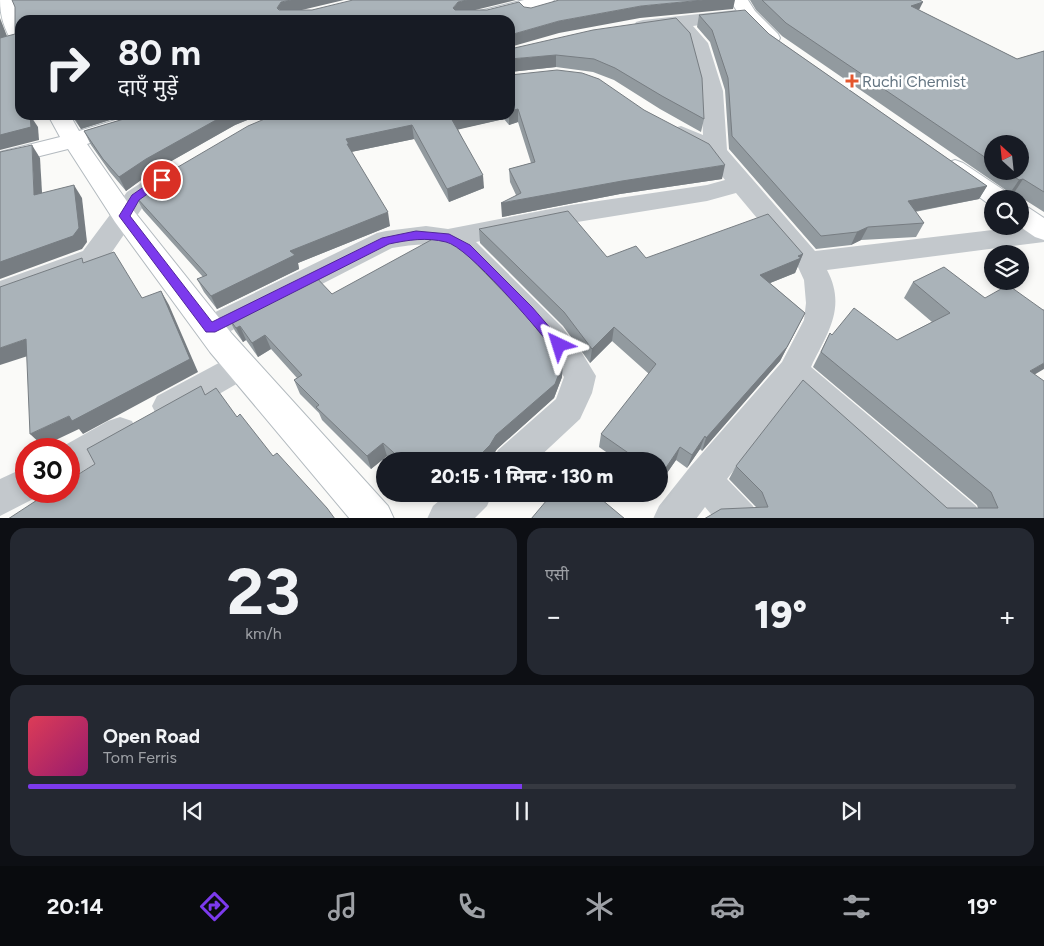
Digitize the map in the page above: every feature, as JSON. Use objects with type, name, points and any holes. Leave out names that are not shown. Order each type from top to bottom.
[{"type":"street","points":[[5,0],[15,31]]},
{"type":"street","points":[[485,15],[545,0]]},
{"type":"street","points":[[515,17],[565,2]]},
{"type":"street","points":[[622,30],[680,22],[743,7],[774,40],[790,52]]},
{"type":"street","points":[[680,22],[698,43],[712,91],[715,151]]},
{"type":"street","points":[[0,46],[15,42]]},
{"type":"street","points":[[0,149],[103,120]]},
{"type":"street","points":[[0,159],[67,129],[124,120]]},
{"type":"street","points":[[659,121],[715,151],[809,262],[821,290],[819,320],[793,371],[672,518]]},
{"type":"street","points":[[67,129],[124,216],[210,328],[241,366],[375,518]]},
{"type":"street","points":[[942,159],[986,190]]},
{"type":"street","points":[[0,292],[94,258],[136,198],[186,165]]},
{"type":"street","points":[[210,328],[386,240],[416,235],[449,238],[571,214],[707,194],[741,184]]},
{"type":"street","points":[[1029,221],[1044,232]]},
{"type":"street","points":[[809,262],[1044,232]]},
{"type":"street","points":[[449,238],[466,248],[528,310],[569,357],[580,376],[576,394],[568,409],[520,452]]},
{"type":"street","points":[[80,454],[241,366]]},
{"type":"street","points":[[793,371],[963,518]]},
{"type":"street","points":[[703,479],[740,518]]},
{"type":"street","points":[[0,498],[15,490]]},
{"type":"street","points":[[446,518],[465,502]]},
{"type":"building","points":[[12,0],[291,0],[281,2],[277,8],[279,10],[312,10],[353,0],[467,0],[458,2],[453,8],[455,10],[487,10],[519,2],[524,7],[531,8],[559,0],[703,0],[641,6],[559,21],[515,34],[515,15],[15,15],[15,7]]},
{"type":"building","points":[[762,0],[920,0],[923,2],[911,6],[1017,59],[1044,51],[1044,192],[1025,180],[1029,180],[1029,135],[984,135],[984,157],[786,23]]},
{"type":"building","points":[[745,10],[769,34],[987,186],[908,201],[924,223],[868,227],[857,232],[821,236],[732,136],[728,78],[712,30],[699,15]]},
{"type":"building","points":[[676,18],[690,33],[702,78],[704,119],[615,68],[594,59],[556,55],[515,59],[515,48],[593,30]]},
{"type":"building","points":[[15,34],[15,120],[30,120],[31,127],[0,135],[0,38]]},
{"type":"building","points":[[557,70],[582,73],[599,79],[644,110],[709,144],[725,165],[501,203],[521,193],[509,169],[535,162],[518,109],[515,110],[515,74]]},
{"type":"building","points":[[120,120],[216,120],[146,159],[119,177],[103,159],[84,131]]},
{"type":"building","points":[[262,120],[452,120],[483,175],[447,189],[412,125],[346,139],[349,144],[347,144],[388,212],[290,251],[295,255],[211,296],[197,279],[207,275],[136,197],[139,192],[166,174],[248,126]]},
{"type":"building","points":[[32,145],[34,195],[74,185],[79,228],[73,236],[0,262],[0,152]]},
{"type":"building","points":[[568,211],[607,257],[636,246],[646,258],[768,214],[803,254],[798,256],[801,258],[760,275],[805,313],[787,347],[706,438],[705,436],[692,455],[680,447],[668,465],[668,452],[627,452],[601,434],[656,364],[614,327],[592,349],[564,312],[479,229]]},
{"type":"building","points":[[442,234],[457,244],[526,315],[563,363],[555,384],[496,435],[483,452],[393,452],[383,443],[367,456],[316,407],[319,405],[294,380],[302,375],[265,335],[252,343],[240,326],[236,328],[228,317],[313,274],[332,294]]},
{"type":"building","points":[[114,252],[142,298],[161,291],[190,359],[72,421],[69,416],[30,434],[26,339],[0,348],[0,287],[82,258],[83,263]]},
{"type":"building","points":[[944,267],[985,298],[999,290],[1015,290],[1044,310],[1044,363],[1030,371],[1044,381],[1044,518],[706,518],[721,509],[768,507],[762,492],[736,466],[803,380],[947,508],[998,508],[991,492],[821,352],[830,333],[832,335],[854,308],[897,340],[950,313],[913,282]]},
{"type":"building","points":[[201,386],[205,395],[216,388],[237,417],[240,414],[273,456],[277,453],[334,518],[10,518],[33,503],[80,503],[80,473],[95,464],[87,449]]},
{"type":"building","points":[[545,502],[605,502],[624,518],[532,518]]},
{"type":"place","name":"Ruchi Chemist","points":[[852,81]]},
{"type":"route","points":[[162,180],[136,198],[124,216],[210,328],[386,240],[416,235],[449,238],[466,248],[528,310],[559,345]]}]
